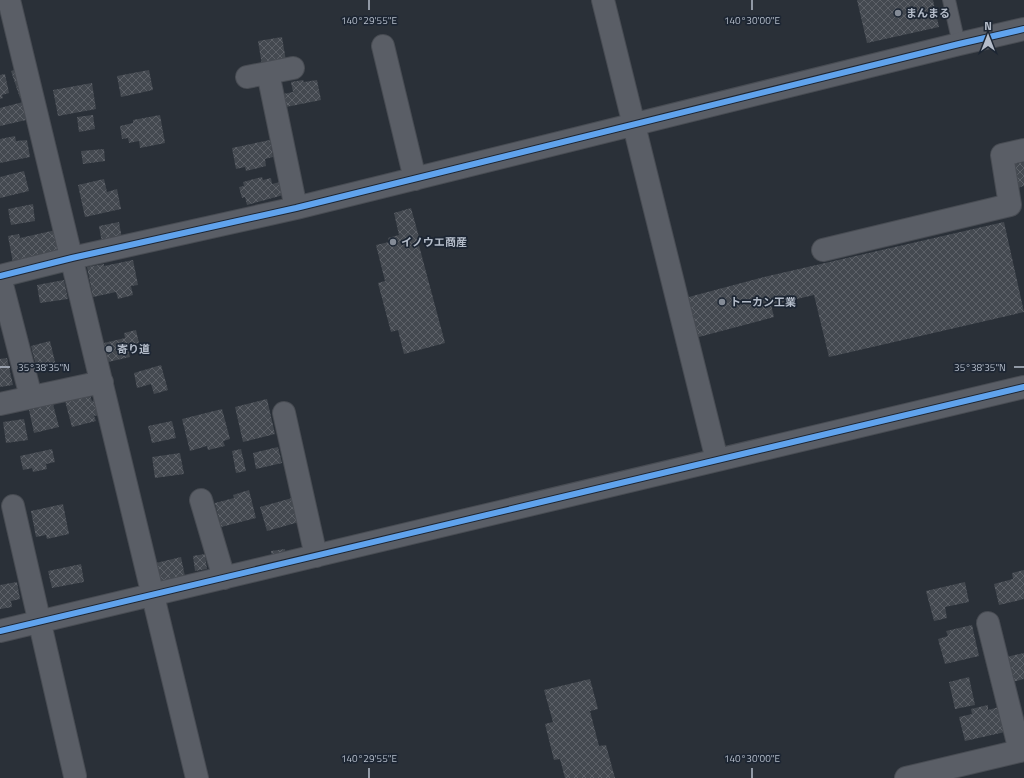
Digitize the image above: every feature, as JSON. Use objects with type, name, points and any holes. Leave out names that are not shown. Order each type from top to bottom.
[{"type":"street","points":[[9,0],[197,778]]},
{"type":"street","points":[[603,0],[717,460]]},
{"type":"street","points":[[31,397],[0,277],[72,258],[296,208],[1024,29]]},
{"type":"street","points":[[382,46],[415,179]]},
{"type":"street","points":[[247,77],[293,68]]},
{"type":"street","points":[[268,74],[296,208]]},
{"type":"street","points":[[823,250],[1010,206],[1002,155],[1024,150]]},
{"type":"street","points":[[0,404],[102,382]]},
{"type":"street","points":[[0,631],[1024,387]]},
{"type":"street","points":[[284,413],[316,556]]},
{"type":"street","points":[[201,500],[224,578]]},
{"type":"street","points":[[13,506],[75,776]]},
{"type":"street","points":[[906,778],[1022,750],[988,622]]},
{"type":"lane","points":[[949,0],[959,44]]},
{"type":"building","name":"まんまる","points":[[857,0],[933,0],[939,27],[867,43]]},
{"type":"building","points":[[282,37],[286,61],[262,65],[258,41]]},
{"type":"building","points":[[20,68],[28,95],[20,98],[11,71]]},
{"type":"building","points":[[149,70],[153,90],[121,97],[117,76]]},
{"type":"building","points":[[5,74],[9,93],[2,95],[3,98],[0,99],[0,75]]},
{"type":"building","points":[[303,80],[304,82],[317,80],[321,100],[286,107],[283,94],[293,92],[291,82]]},
{"type":"building","points":[[92,83],[96,109],[58,116],[53,90]]},
{"type":"building","points":[[23,102],[26,120],[0,126],[0,108]]},
{"type":"building","points":[[93,115],[95,129],[79,132],[77,117]]},
{"type":"building","points":[[160,115],[165,143],[140,148],[139,141],[129,143],[128,138],[122,139],[120,126],[133,123],[133,120]]},
{"type":"building","points":[[15,136],[16,141],[27,140],[30,157],[0,163],[0,139]]},
{"type":"building","points":[[270,140],[273,157],[265,159],[266,166],[246,171],[245,167],[236,169],[232,148]]},
{"type":"building","points":[[104,149],[105,161],[83,164],[81,151]]},
{"type":"building","points":[[1024,162],[1024,186],[1017,188],[1012,165]]},
{"type":"building","points":[[24,171],[29,191],[0,198],[0,177]]},
{"type":"building","points":[[262,177],[263,180],[271,178],[272,184],[284,181],[287,194],[247,205],[245,197],[242,198],[239,187],[244,186],[243,182]]},
{"type":"building","points":[[104,179],[107,192],[117,189],[121,209],[85,217],[78,185]]},
{"type":"building","points":[[33,204],[35,221],[11,225],[8,209]]},
{"type":"building","points":[[411,208],[419,237],[417,238],[445,343],[404,354],[398,330],[391,332],[378,283],[385,281],[376,245],[389,242],[388,238],[399,235],[394,213]]},
{"type":"building","points":[[119,222],[122,239],[102,243],[99,226]]},
{"type":"building","points":[[1004,222],[1024,312],[829,357],[814,295],[771,305],[774,317],[695,338],[685,298],[764,277]]},
{"type":"building","points":[[56,230],[61,251],[13,263],[8,236],[19,234],[20,238]]},
{"type":"building","points":[[133,260],[138,285],[131,286],[133,295],[118,299],[116,292],[93,297],[87,267],[104,264],[104,266]]},
{"type":"building","points":[[64,280],[68,299],[40,303],[37,285]]},
{"type":"building","points":[[136,330],[139,343],[127,346],[130,357],[108,362],[104,343],[125,338],[124,333]]},
{"type":"building","points":[[50,341],[56,366],[37,370],[31,346]]},
{"type":"building","points":[[7,358],[13,385],[0,387],[0,359]]},
{"type":"building","points":[[161,365],[168,390],[154,394],[151,384],[137,388],[134,373]]},
{"type":"building","points":[[90,395],[92,401],[94,400],[98,415],[94,416],[96,421],[72,427],[65,401]]},
{"type":"building","points":[[267,399],[275,434],[243,442],[235,407]]},
{"type":"building","points":[[53,404],[59,427],[34,433],[29,410]]},
{"type":"building","points":[[222,409],[230,439],[223,441],[225,446],[208,450],[207,446],[190,451],[182,419]]},
{"type":"building","points":[[24,419],[28,440],[6,443],[3,422]]},
{"type":"building","points":[[172,421],[176,438],[152,443],[148,426]]},
{"type":"building","points":[[278,447],[282,463],[256,469],[253,453]]},
{"type":"building","points":[[52,449],[55,462],[46,464],[47,469],[33,472],[32,468],[23,470],[20,456]]},
{"type":"building","points":[[241,449],[246,471],[236,473],[232,451]]},
{"type":"building","points":[[180,453],[184,474],[155,478],[152,457]]},
{"type":"building","points":[[249,490],[256,518],[221,527],[215,503],[234,498],[233,495]]},
{"type":"building","points":[[292,498],[299,522],[267,531],[260,507]]},
{"type":"building","points":[[63,504],[69,534],[47,539],[46,535],[36,537],[31,511]]},
{"type":"building","points":[[285,549],[286,559],[273,561],[271,551]]},
{"type":"building","points":[[205,554],[207,569],[195,571],[193,556]]},
{"type":"building","points":[[181,557],[186,581],[162,587],[156,563]]},
{"type":"building","points":[[81,564],[84,582],[52,588],[48,571]]},
{"type":"building","points":[[1024,570],[1024,599],[999,605],[994,584],[1013,579],[1012,573]]},
{"type":"building","points":[[17,582],[20,599],[11,601],[12,607],[0,609],[0,585]]},
{"type":"building","points":[[965,582],[969,602],[945,607],[947,618],[934,621],[926,591]]},
{"type":"building","points":[[972,625],[979,656],[945,664],[938,639],[948,636],[946,631]]},
{"type":"building","points":[[1024,653],[1024,679],[1012,682],[1006,657]]},
{"type":"building","points":[[969,677],[975,705],[955,709],[949,682]]},
{"type":"building","points":[[590,679],[598,709],[590,711],[599,746],[606,745],[615,778],[565,778],[560,759],[554,760],[545,724],[553,722],[544,690]]},
{"type":"building","points":[[988,705],[988,710],[999,707],[1005,732],[965,741],[959,717],[972,714],[971,709]]},
{"type":"cycle path","points":[[0,276],[72,258],[296,208],[1024,29]]},
{"type":"cycle path","points":[[0,631],[1024,387]]},
{"type":"place","name":"まんまる","points":[[898,13]]},
{"type":"place","name":"イノウエ商産","points":[[393,242]]},
{"type":"place","name":"トーカン工業","points":[[722,302]]},
{"type":"place","name":"寄り道","points":[[109,349]]}]
